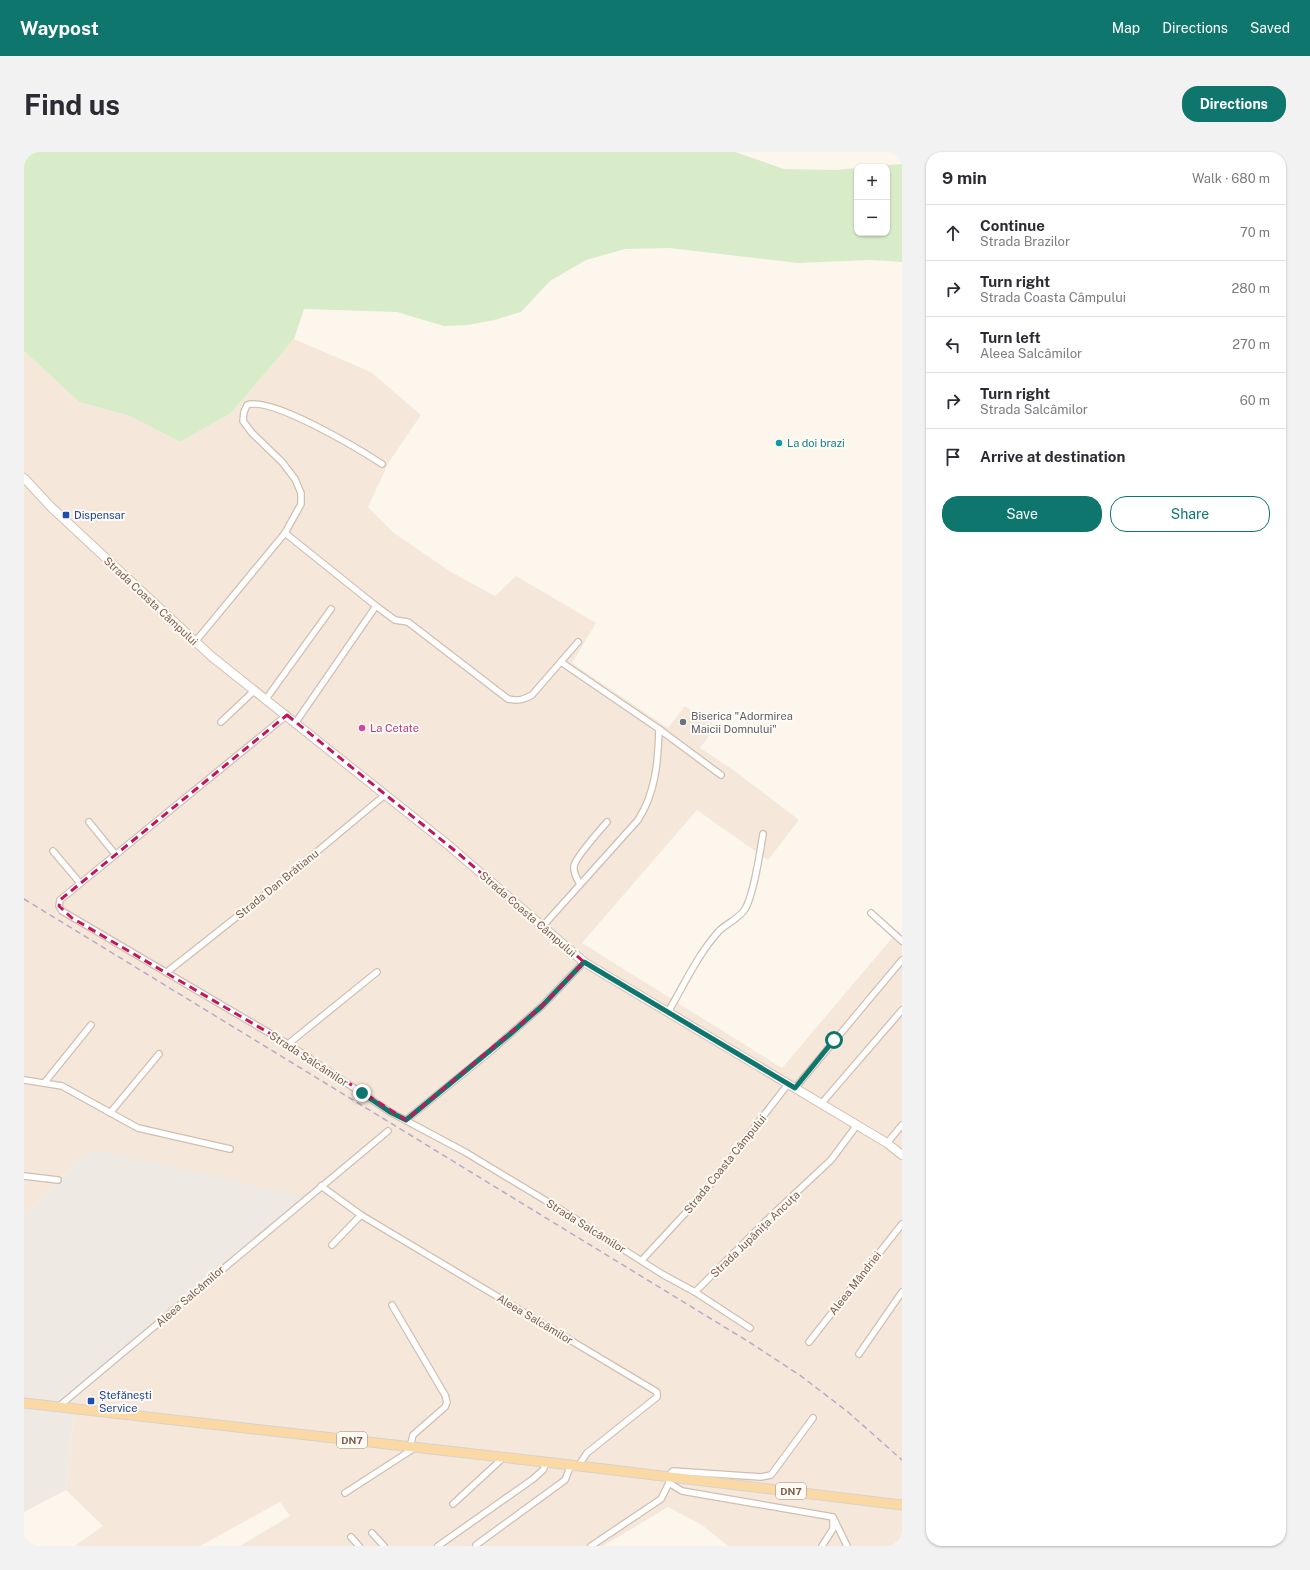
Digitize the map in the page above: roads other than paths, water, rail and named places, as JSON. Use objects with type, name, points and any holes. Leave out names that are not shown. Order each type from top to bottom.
[{"type":"main road","name":"DN7","points":[[24,1403],[574,1465],[669,1480],[902,1505]]},
{"type":"street","points":[[195,642],[285,533],[301,504],[301,493],[295,479],[282,462],[252,433],[243,421],[244,412],[247,405],[253,403],[262,405],[311,424],[343,439],[382,464]]},
{"type":"street","name":"Strada Coasta Câmpului","points":[[24,478],[51,507],[195,642],[459,854],[584,962],[887,1143],[902,1155]]},
{"type":"street","points":[[285,533],[376,606],[396,620],[408,622],[508,699],[517,701],[524,700],[532,695],[578,642]]},
{"type":"street","points":[[296,722],[376,606]]},
{"type":"street","points":[[266,699],[331,609]]},
{"type":"street","points":[[561,662],[659,729],[721,775]]},
{"type":"street","points":[[221,722],[255,690]]},
{"type":"street","points":[[53,851],[80,883],[287,715]]},
{"type":"street","points":[[542,927],[638,820],[646,807],[658,764],[659,729]]},
{"type":"street","name":"Strada Dan Brătianu","points":[[167,972],[277,885],[386,794]]},
{"type":"street","points":[[88,822],[115,854]]},
{"type":"street","points":[[580,884],[575,874],[574,865],[579,856],[607,822]]},
{"type":"street","points":[[668,1012],[702,953],[720,930],[738,916],[747,906],[760,858],[763,834]]},
{"type":"street","name":"Strada Salcâmilor","points":[[80,883],[60,900],[59,906],[62,911],[72,918],[167,972],[288,1044],[390,1112],[492,1168],[642,1260],[662,1274],[695,1292]]},
{"type":"street","points":[[870,913],[902,941]]},
{"type":"street","points":[[792,1086],[902,960]]},
{"type":"street","points":[[406,1120],[542,1006],[584,962]]},
{"type":"street","points":[[288,1044],[377,972]]},
{"type":"street","points":[[821,1104],[902,1010]]},
{"type":"street","points":[[44,1082],[91,1025]]},
{"type":"street","points":[[110,1113],[159,1054]]},
{"type":"street","points":[[24,1080],[62,1086],[138,1128],[230,1149]]},
{"type":"street","name":"Strada Coasta Câmpului","points":[[642,1260],[703,1194],[792,1086]]},
{"type":"street","name":"Strada Jupânița Ancuța","points":[[695,1292],[770,1218],[823,1169],[857,1125]]},
{"type":"street","points":[[887,1143],[902,1125]]},
{"type":"street","name":"Aleea Salcâmilor","points":[[58,1406],[320,1186],[388,1132]]},
{"type":"street","points":[[24,1176],[58,1180]]},
{"type":"street","name":"Aleea Salcâmilor","points":[[320,1186],[361,1215],[656,1392],[657,1397],[587,1452],[574,1465]]},
{"type":"street","points":[[332,1245],[361,1215]]},
{"type":"street","name":"Aleea Mândriei","points":[[809,1342],[902,1224]]},
{"type":"street","points":[[695,1292],[750,1328]]},
{"type":"street","points":[[859,1354],[902,1293]]},
{"type":"street","points":[[345,1493],[413,1447],[413,1436],[446,1408],[447,1402],[440,1387],[392,1305]]},
{"type":"street","points":[[591,1546],[660,1499],[673,1471],[771,1475],[813,1418]]},
{"type":"street","points":[[453,1504],[504,1457]]},
{"type":"street","points":[[438,1546],[533,1479],[543,1470],[548,1462]]},
{"type":"street","points":[[476,1546],[565,1480],[574,1465]]},
{"type":"street","points":[[669,1480],[682,1491],[833,1517]]},
{"type":"street","points":[[822,1546],[833,1529],[833,1517]]},
{"type":"street","points":[[833,1517],[847,1546]]},
{"type":"street","points":[[372,1532],[384,1546]]},
{"type":"street","points":[[351,1537],[359,1546]]},
{"type":"railway","points":[[24,899],[749,1342],[801,1376],[848,1412],[902,1460]]},
{"type":"place","name":"La doi brazi","points":[[779,443]]},
{"type":"place","name":"Dispensar","points":[[66,515]]},
{"type":"place","name":"Biserica \"Adormirea Maicii Domnului\"","points":[[683,722]]},
{"type":"place","name":"La Cetate","points":[[362,728]]},
{"type":"place","name":"Ștefănești Service","points":[[91,1401]]}]
